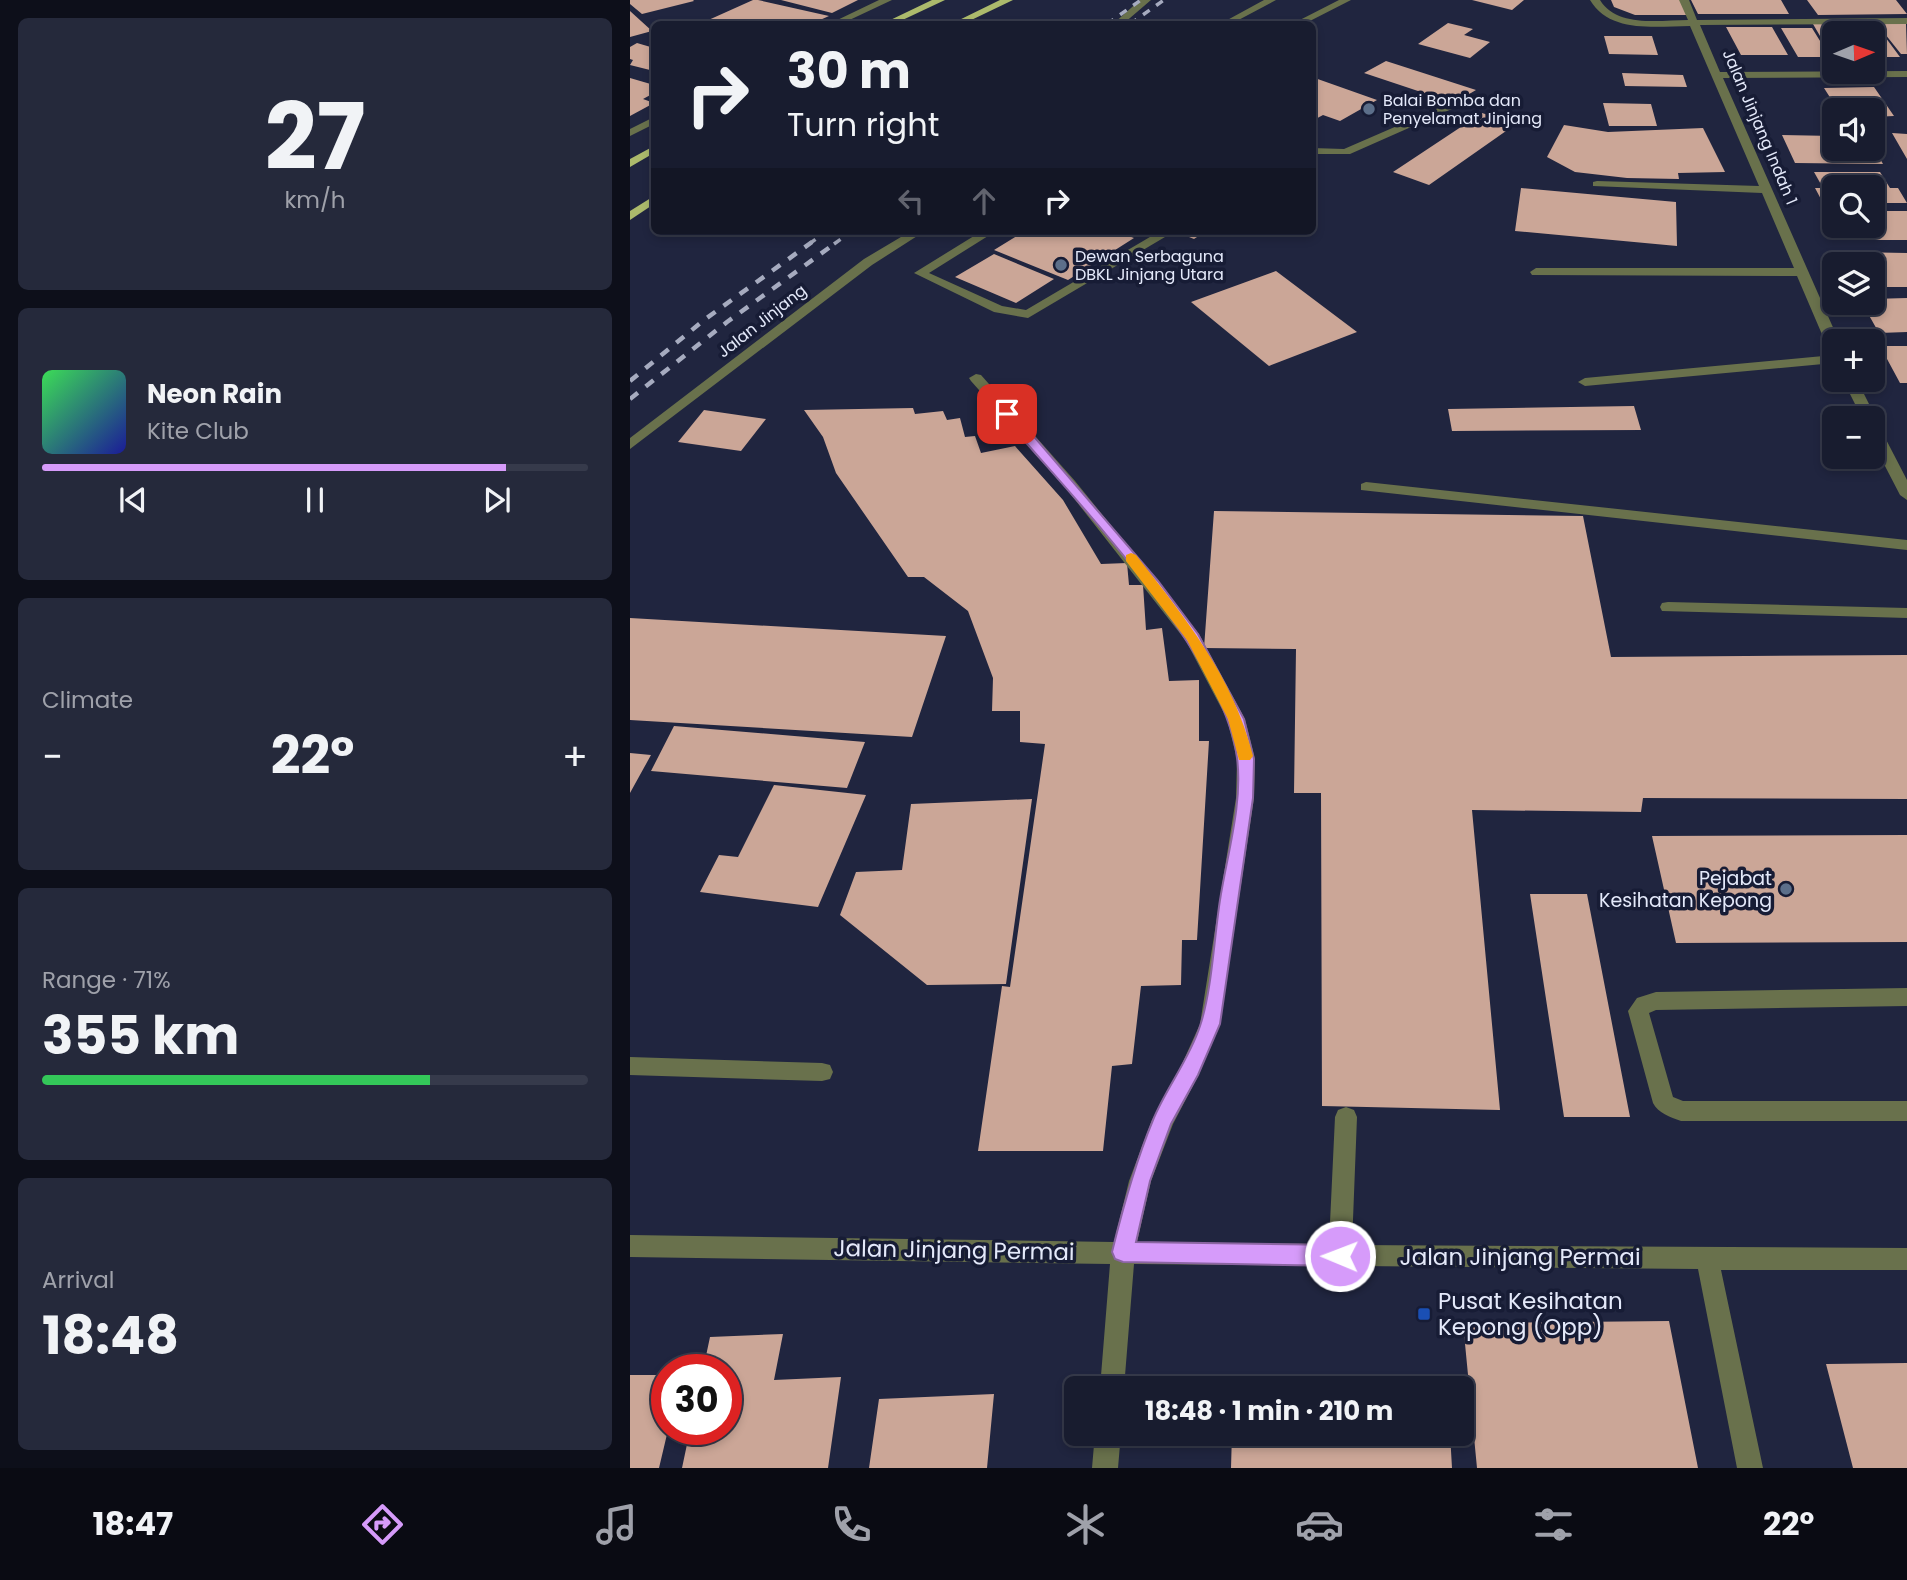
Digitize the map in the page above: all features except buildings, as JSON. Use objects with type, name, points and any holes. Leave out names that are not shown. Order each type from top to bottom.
[{"type":"main road","points":[[894,21],[940,0]]},
{"type":"main road","points":[[962,21],[1008,0]]},
{"type":"main road","points":[[630,164],[651,151]]},
{"type":"main road","points":[[630,216],[651,200]]},
{"type":"street","points":[[841,21],[887,0]]},
{"type":"street","points":[[1122,21],[1146,0]]},
{"type":"street","points":[[1231,21],[1271,0]]},
{"type":"street","points":[[1303,21],[1346,0]]},
{"type":"street","points":[[1595,0],[1599,8],[1614,18],[1636,23],[1907,21]]},
{"type":"street","name":"Jalan Jinjang Indah 1","points":[[1684,0],[1827,329]]},
{"type":"street","points":[[1718,75],[1907,74]]},
{"type":"street","points":[[1316,151],[1346,152],[1450,106]]},
{"type":"street","points":[[630,133],[651,122]]},
{"type":"street","points":[[1597,184],[1768,190]]},
{"type":"street","name":"Jalan Jinjang","points":[[630,445],[868,262],[912,235]]},
{"type":"street","points":[[982,235],[920,273],[999,309],[1020,313],[1040,309],[1159,237]]},
{"type":"street","points":[[1536,272],[1804,272]]},
{"type":"street","points":[[1585,382],[1822,360]]},
{"type":"street","points":[[976,378],[1070,484],[1178,616],[1230,707],[1245,759],[1245,798],[1210,1024],[1191,1069],[1163,1120],[1140,1181],[1123,1252],[1113,1376]]},
{"type":"street","points":[[1885,452],[1907,495]]},
{"type":"street","points":[[1366,487],[1907,545]]},
{"type":"street","points":[[1668,607],[1907,613]]},
{"type":"street","points":[[1907,997],[1656,1001],[1644,1004],[1638,1011],[1664,1103],[1681,1111],[1907,1111]]},
{"type":"street","points":[[630,1066],[822,1072]]},
{"type":"street","points":[[1340,1256],[1346,1117]]},
{"type":"street","name":"Jalan Jinjang Permai","points":[[630,1246],[1340,1256],[1907,1259]]},
{"type":"street","points":[[1707,1257],[1750,1468]]},
{"type":"street","points":[[1105,1468],[1107,1446]]},
{"type":"railway","points":[[1111,21],[1141,0]]},
{"type":"railway","points":[[1134,21],[1164,0]]},
{"type":"railway","points":[[809,244],[821,235]]},
{"type":"railway","points":[[834,244],[846,235]]},
{"type":"railway","points":[[630,381],[704,320],[812,242]]},
{"type":"railway","points":[[630,399],[727,322],[837,242]]},
{"type":"slow traffic","points":[[1131,558],[1170,605],[1219,683],[1236,719],[1245,756]]},
{"type":"place","name":"Balai Bomba dan Penyelamat Jinjang","points":[[1369,109]]},
{"type":"place","name":"Dewan Serbaguna DBKL Jinjang Utara","points":[[1061,265]]},
{"type":"place","name":"Pejabat Kesihatan Kepong","points":[[1786,889]]},
{"type":"place","name":"Pusat Kesihatan Kepong (Opp)","points":[[1424,1314]]},
{"type":"route","points":[[1007,414],[1070,484],[1170,605],[1193,638],[1236,719],[1245,759],[1245,798],[1210,1024],[1191,1069],[1163,1120],[1140,1181],[1123,1252],[1340,1256]]}]
